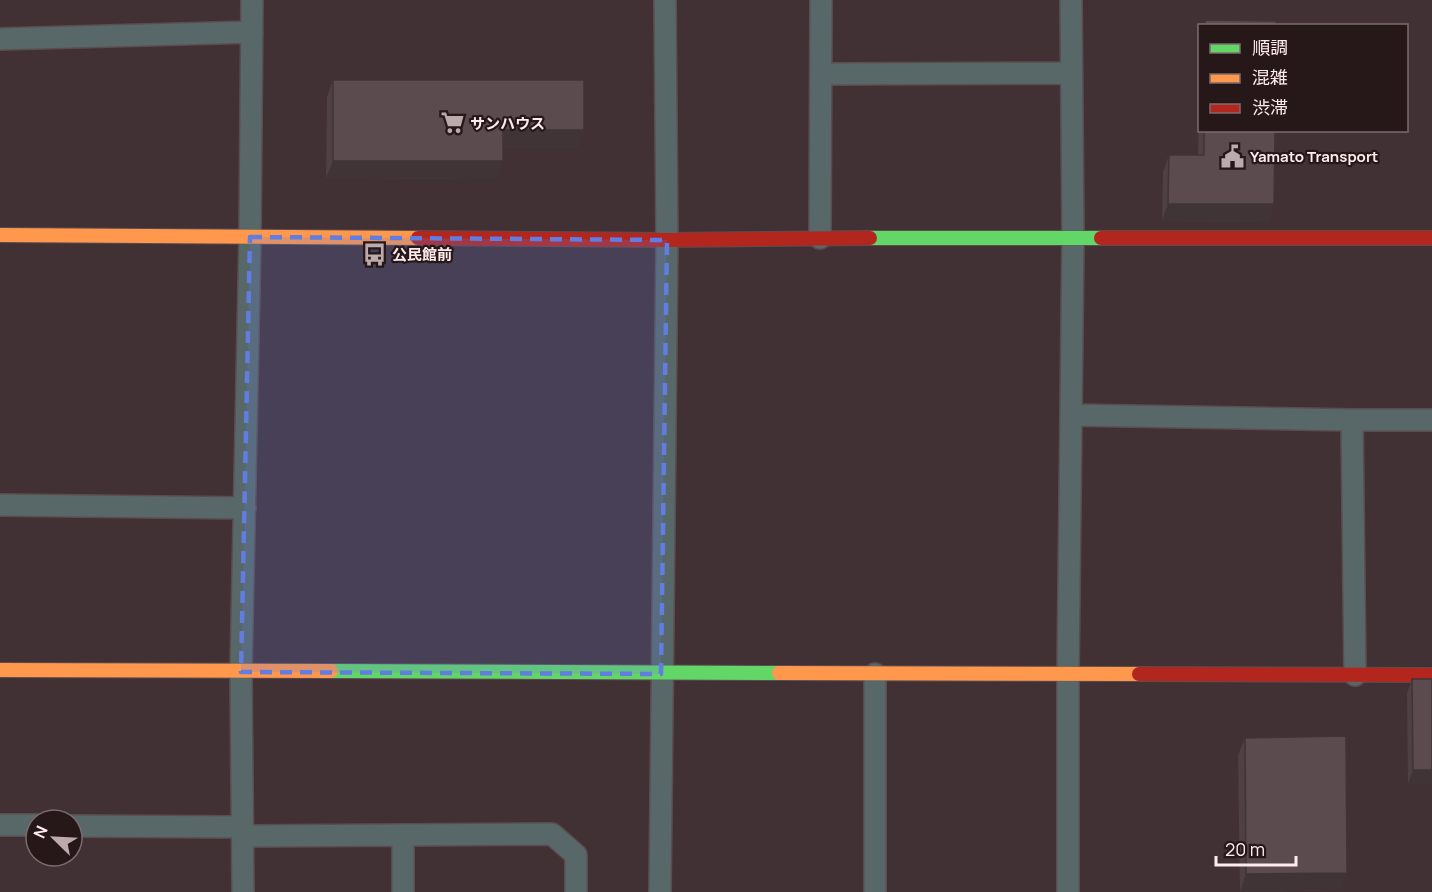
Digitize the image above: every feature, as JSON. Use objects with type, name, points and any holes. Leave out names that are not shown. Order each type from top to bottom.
[{"type":"street","points":[[243,892],[241,672],[250,237],[252,0]]},
{"type":"street","points":[[660,892],[668,240],[665,0]]},
{"type":"street","points":[[820,238],[821,0]]},
{"type":"street","points":[[1068,892],[1073,237],[1071,0]]},
{"type":"street","points":[[0,39],[252,32]]},
{"type":"street","points":[[822,74],[1071,72]]},
{"type":"street","points":[[0,235],[668,240],[1073,237],[1432,238]]},
{"type":"street","points":[[1071,415],[1432,420]]},
{"type":"street","points":[[1352,420],[1355,675]]},
{"type":"street","points":[[0,505],[245,508]]},
{"type":"street","points":[[0,670],[1432,675]]},
{"type":"street","points":[[875,674],[875,892]]},
{"type":"street","points":[[0,825],[24,825]]},
{"type":"street","points":[[84,826],[403,835],[552,834],[576,855],[576,892]]},
{"type":"street","points":[[403,835],[403,892]]},
{"type":"highlighted area","points":[[250,237],[667,240],[661,674],[241,672]]},
{"type":"building","points":[[1205,20],[1276,21],[1276,24],[1205,24]]},
{"type":"building","name":"サンハウス","points":[[333,80],[584,80],[584,130],[503,130],[503,161],[333,161]]},
{"type":"building","points":[[1204,132],[1275,132],[1274,204],[1168,204],[1169,155],[1204,155]]},
{"type":"building","points":[[1412,679],[1432,679],[1432,770],[1413,770]]},
{"type":"building","points":[[1346,736],[1347,873],[1246,874],[1245,738]]},
{"type":"traffic: fast","points":[[870,238],[1101,238]]},
{"type":"traffic: fast","points":[[331,671],[779,673]]},
{"type":"traffic: slow","points":[[0,235],[418,238]]},
{"type":"traffic: slow","points":[[0,670],[331,671]]},
{"type":"traffic: slow","points":[[779,673],[1139,674]]},
{"type":"traffic: jam","points":[[418,238],[667,240],[870,238]]},
{"type":"traffic: jam","points":[[1101,238],[1432,238]]},
{"type":"traffic: jam","points":[[1139,674],[1432,675]]},
{"type":"place","name":"サンハウス","points":[[452,123]]},
{"type":"place","name":"Yamato Transport","points":[[1232,156]]},
{"type":"place","name":"公民館前","points":[[374,254]]}]
